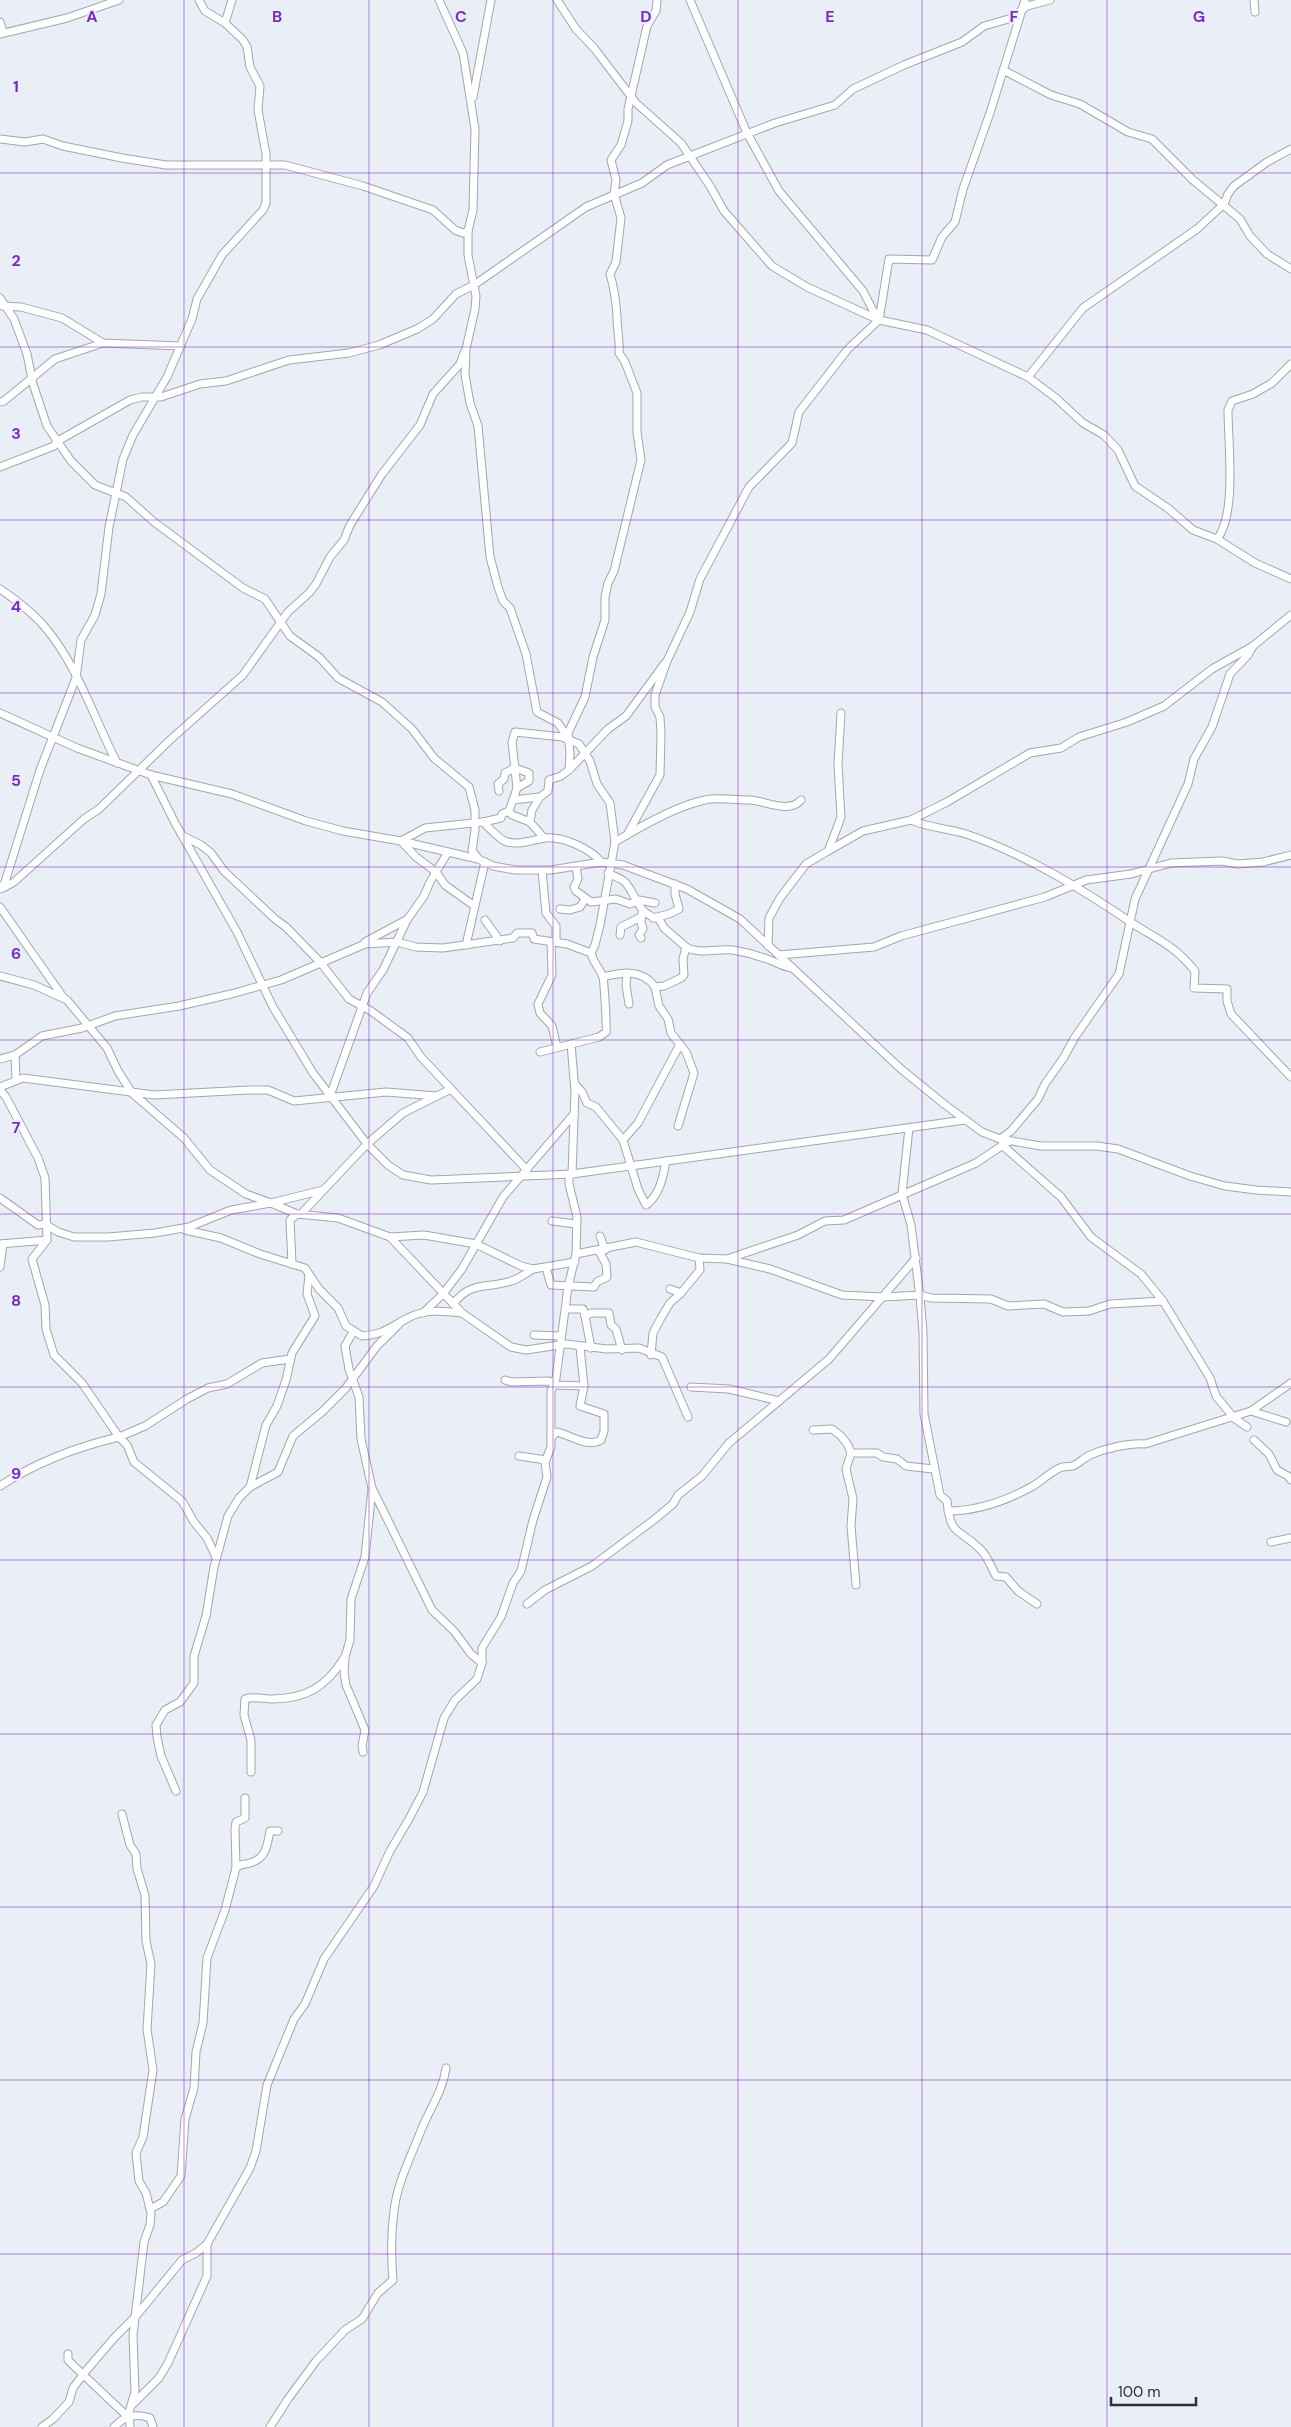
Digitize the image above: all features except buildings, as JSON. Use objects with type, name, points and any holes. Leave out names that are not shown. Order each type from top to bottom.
[{"type":"street","points":[[0,22],[1,33],[67,18],[119,0]]},
{"type":"street","points":[[199,0],[205,11],[225,23],[247,47],[250,67],[260,86],[258,110],[266,164],[266,203],[222,255],[197,300],[196,308],[181,346],[156,397],[133,435],[123,460],[120,483],[116,492],[106,546],[101,594],[95,615],[81,640],[76,678],[26,809],[5,882],[0,889],[14,882],[84,819],[99,809],[170,740],[243,675],[288,612],[316,584],[330,557],[344,540],[350,525],[385,469],[420,425],[433,394],[460,364],[466,349],[476,309],[474,285],[468,255],[468,231],[473,210],[476,164],[472,102],[463,53],[439,0]]},
{"type":"street","points":[[225,23],[232,0]]},
{"type":"street","points":[[472,102],[491,0]]},
{"type":"street","points":[[557,0],[576,29],[594,48],[636,103],[681,143],[710,186],[724,211],[772,266],[807,288],[879,320],[927,330],[1028,377],[1056,398],[1083,423],[1104,435],[1118,450],[1136,486],[1169,509],[1194,530],[1217,539],[1255,564],[1291,579]]},
{"type":"street","points":[[569,770],[568,733],[580,710],[588,687],[593,657],[605,620],[607,590],[614,572],[641,460],[637,432],[636,393],[625,362],[619,353],[617,295],[610,274],[616,262],[621,218],[614,194],[616,180],[611,160],[621,145],[628,121],[647,26],[656,11],[656,0]]},
{"type":"street","points":[[690,0],[747,133],[779,191],[863,291],[879,320]]},
{"type":"street","points":[[627,834],[660,775],[661,733],[655,701],[667,661],[690,612],[700,579],[749,486],[792,443],[800,412],[848,349],[879,320],[889,259],[932,260],[942,237],[955,222],[962,189],[990,113],[1026,0]]},
{"type":"street","points":[[0,467],[54,446],[56,442],[130,400],[142,397],[156,397],[200,384],[226,380],[289,360],[316,358],[379,345],[417,329],[433,319],[456,294],[474,285],[586,207],[642,183],[667,165],[747,133],[835,105],[852,89],[904,65],[962,42],[984,26],[1012,18],[1022,12],[1027,6],[1050,0]]},
{"type":"street","points":[[1254,0],[1255,12]]},
{"type":"street","points":[[1003,70],[1051,95],[1080,104],[1128,132],[1152,139],[1192,180],[1224,204],[1240,219],[1250,236],[1267,254],[1291,269]]},
{"type":"street","points":[[0,140],[24,142],[44,139],[63,146],[166,165],[285,165],[363,186],[433,210],[455,230],[463,233],[468,231]]},
{"type":"street","points":[[1028,377],[1083,308],[1167,251],[1224,204],[1234,186],[1267,162],[1291,149]]},
{"type":"street","points":[[0,298],[3,306],[14,319],[27,354],[47,426],[56,442],[85,477],[95,485],[116,492],[137,505],[154,522],[243,588],[265,599],[290,636],[319,657],[338,678],[382,702],[412,729],[434,758],[469,787],[479,822],[472,848],[481,860],[466,945]]},
{"type":"street","points":[[3,306],[21,307],[62,318],[103,343]]},
{"type":"street","points":[[0,402],[4,402],[55,359],[103,343],[181,346]]},
{"type":"street","points":[[466,349],[465,375],[470,403],[478,426],[487,531],[493,571],[503,601],[510,608],[526,654],[537,712],[558,723],[568,738],[585,751],[597,784],[610,803],[615,842],[595,945],[591,953],[595,966],[603,977],[604,1008],[608,1018],[606,1032],[599,1036],[540,1052]]},
{"type":"street","points":[[1217,539],[1223,532],[1229,495],[1228,410],[1232,402],[1272,384],[1291,364]]},
{"type":"street","points":[[0,589],[16,600],[44,625],[63,650],[117,763]]},
{"type":"street","points":[[768,946],[769,918],[780,898],[806,864],[863,831],[911,820],[947,802],[1030,753],[1061,748],[1079,737],[1127,722],[1164,706],[1176,695],[1202,679],[1212,669],[1254,646],[1291,614]]},
{"type":"street","points":[[727,1259],[798,1235],[825,1221],[844,1220],[976,1164],[1003,1142],[1038,1099],[1045,1084],[1075,1037],[1119,974],[1134,899],[1188,784],[1194,758],[1215,722],[1230,674],[1254,646]]},
{"type":"street","points":[[530,822],[532,810],[540,797],[548,791],[548,780],[561,776],[569,770],[585,751],[608,729],[626,716],[637,704],[652,677],[667,661]]},
{"type":"street","points":[[0,713],[53,737],[139,771],[232,794],[306,821],[343,831],[401,841],[448,852],[514,870],[542,871],[610,862],[675,884],[740,919],[900,1069],[965,1120],[982,1132],[1003,1142],[1061,1197],[1091,1237],[1142,1274],[1163,1301],[1210,1378],[1216,1396],[1234,1418],[1246,1427]]},
{"type":"street","points":[[828,851],[841,816],[838,765],[841,713]]},
{"type":"street","points":[[401,841],[425,828],[500,818],[502,814],[509,811],[517,788],[512,742],[515,732],[568,738]]},
{"type":"street","points":[[499,791],[498,784],[504,779],[505,773],[515,768],[529,773],[531,777],[529,781],[517,788]]},
{"type":"street","points":[[151,775],[182,836],[237,932],[274,1008],[313,1073],[367,1144],[388,1165],[403,1175],[416,1179],[431,1180],[571,1174],[965,1120]]},
{"type":"street","points":[[513,800],[540,797]]},
{"type":"street","points":[[615,842],[627,834],[683,807],[706,799],[769,802],[784,807],[798,804],[801,800]]},
{"type":"street","points":[[509,811],[512,815],[530,822],[544,838]]},
{"type":"street","points":[[911,820],[927,827],[964,833],[1030,861],[1164,941],[1185,959],[1195,971],[1194,988],[1227,989],[1227,1001],[1231,1014],[1291,1077]]},
{"type":"street","points":[[479,822],[506,841],[516,844],[538,841],[544,838],[558,840],[589,849],[601,862]]},
{"type":"street","points":[[182,836],[202,845],[211,853],[224,871],[286,927],[320,963],[349,999],[408,1038],[421,1057],[526,1170]]},
{"type":"street","points":[[401,841],[416,857],[436,872],[445,885],[474,906]]},
{"type":"street","points":[[331,1097],[367,993],[383,970],[407,920],[424,896],[448,852]]},
{"type":"street","points":[[779,955],[874,947],[901,936],[1045,897],[1086,880],[1130,874],[1171,863],[1263,862],[1291,855]]},
{"type":"street","points":[[576,867],[578,879],[574,887],[585,899],[595,903],[616,899],[630,904],[636,903],[639,900],[655,902]]},
{"type":"street","points":[[542,871],[546,913],[556,926],[553,942],[552,975],[538,1004],[540,1014],[552,1026],[557,1047]]},
{"type":"street","points":[[608,873],[626,882],[642,914],[643,929],[639,935],[641,938]]},
{"type":"street","points":[[652,918],[669,914],[679,909],[675,894],[675,884]]},
{"type":"street","points":[[560,908],[570,910],[580,908],[585,899]]},
{"type":"street","points":[[0,907],[64,999],[90,1026],[107,1048],[118,1071],[132,1093],[184,1138],[210,1170],[246,1194],[299,1214],[338,1218],[390,1237],[424,1235],[476,1244],[521,1266],[533,1269],[575,1262]]},
{"type":"street","points":[[642,914],[659,920],[664,928],[686,947],[693,950],[748,952],[770,959],[781,966],[793,968]]},
{"type":"street","points":[[620,936],[621,927],[642,914]]},
{"type":"street","points":[[0,1059],[15,1055],[42,1036],[90,1026],[115,1016],[179,1006],[281,980],[353,948],[407,920]]},
{"type":"street","points":[[485,920],[500,941]]},
{"type":"street","points":[[353,948],[378,942],[396,942],[429,948],[466,945],[513,938],[517,933],[532,933],[534,940],[567,944],[591,953]]},
{"type":"street","points":[[655,987],[664,986],[681,978],[684,974],[683,959],[686,947]]},
{"type":"street","points":[[603,977],[627,973],[638,974],[647,978],[655,987],[658,1006],[668,1019],[671,1033],[679,1046],[686,1052],[694,1073],[678,1126]]},
{"type":"street","points":[[627,973],[626,985],[629,1004]]},
{"type":"street","points":[[0,976],[34,985],[64,999]]},
{"type":"street","points":[[42,2427],[53,2419],[69,2402],[73,2388],[83,2374],[136,2316],[182,2260],[196,2253],[207,2244],[250,2168],[256,2152],[267,2085],[294,2020],[305,2004],[324,1959],[374,1886],[390,1851],[422,1792],[444,1718],[455,1700],[477,1679],[482,1663],[482,1648],[501,1617],[513,1583],[521,1571],[533,1520],[547,1477],[546,1460],[551,1447],[552,1391],[567,1309],[568,1288],[576,1254],[576,1224],[573,1196],[569,1184],[575,1084],[571,1044]]},
{"type":"street","points":[[623,1140],[638,1123],[679,1046]]},
{"type":"street","points":[[15,1055],[16,1079]]},
{"type":"street","points":[[216,1558],[207,1538],[194,1522],[182,1501],[134,1462],[127,1444],[119,1437],[82,1383],[54,1355],[46,1329],[45,1305],[32,1259],[47,1240],[45,1178],[40,1162],[0,1089],[16,1079],[23,1078],[154,1095],[268,1090],[294,1101],[386,1092],[438,1096]]},
{"type":"street","points":[[575,1084],[582,1092],[587,1103],[596,1107],[623,1140],[630,1165],[646,1205],[651,1201],[662,1183],[666,1161]]},
{"type":"street","points":[[292,1264],[290,1220],[299,1214],[367,1144],[403,1113],[451,1089]]},
{"type":"street","points":[[423,1313],[442,1294],[462,1269],[503,1197],[574,1114]]},
{"type":"street","points":[[909,1128],[902,1194],[911,1225],[916,1258],[923,1332],[924,1414],[933,1469],[940,1494],[947,1501],[953,1529],[981,1549],[996,1576],[1006,1577],[1018,1591],[1037,1604]]},
{"type":"street","points":[[1003,1142],[1057,1148],[1097,1146],[1118,1149],[1190,1176],[1226,1186],[1291,1192]]},
{"type":"street","points":[[0,1198],[38,1225],[45,1224],[66,1235],[87,1237],[180,1229],[231,1210],[271,1203],[323,1190]]},
{"type":"street","points":[[552,1222],[576,1224]]},
{"type":"street","points":[[180,1229],[221,1238],[305,1268],[319,1289],[338,1308],[346,1326],[362,1336],[370,1336],[387,1331],[402,1322]]},
{"type":"street","points":[[546,1268],[550,1285],[568,1288],[594,1287],[597,1282],[607,1277],[600,1236]]},
{"type":"street","points":[[390,1237],[462,1313],[512,1347],[526,1350],[560,1344],[622,1350],[639,1348],[651,1355],[662,1357],[688,1417]]},
{"type":"street","points":[[0,1267],[1,1244],[47,1240]]},
{"type":"street","points":[[576,1254],[636,1242],[699,1258],[727,1259],[770,1269],[842,1295],[882,1297],[920,1295],[931,1298],[991,1299],[1008,1306],[1044,1304],[1063,1312],[1089,1311],[1110,1304],[1163,1301]]},
{"type":"street","points":[[651,1355],[653,1333],[670,1303],[700,1270],[699,1258]]},
{"type":"street","points":[[527,1604],[553,1586],[592,1566],[672,1504],[678,1495],[702,1476],[729,1444],[829,1359],[916,1258]]},
{"type":"street","points":[[454,1304],[460,1295],[470,1289],[513,1281],[533,1269]]},
{"type":"street","points":[[250,1487],[266,1424],[277,1406],[290,1359],[299,1339],[315,1316],[308,1294],[310,1275]]},
{"type":"street","points":[[670,1289],[681,1293]]},
{"type":"street","points":[[567,1309],[583,1309],[591,1348]]},
{"type":"street","points":[[176,1791],[161,1756],[156,1725],[165,1710],[180,1702],[194,1684],[194,1656],[206,1616],[216,1558],[228,1516],[239,1498],[250,1487],[278,1472],[293,1436],[323,1411],[353,1379],[377,1346],[402,1322],[408,1317],[423,1313],[441,1311],[462,1313]]},
{"type":"street","points":[[585,1316],[591,1313],[609,1313],[611,1325],[616,1329],[622,1350]]},
{"type":"street","points":[[353,1332],[345,1346],[359,1397],[361,1439],[372,1488],[432,1610],[454,1631],[471,1654],[482,1663]]},
{"type":"street","points":[[534,1334],[561,1336]]},
{"type":"street","points":[[551,1437],[557,1432],[588,1442],[601,1440],[604,1431],[604,1414],[580,1406],[584,1386],[580,1347]]},
{"type":"street","points":[[0,1486],[17,1475],[69,1450],[119,1437],[146,1426],[187,1399],[208,1388],[227,1384],[262,1363],[290,1359]]},
{"type":"street","points":[[505,1380],[511,1382],[549,1381],[554,1384],[584,1386]]},
{"type":"street","points":[[948,1511],[966,1511],[991,1506],[1033,1486],[1063,1467],[1072,1467],[1088,1456],[1108,1449],[1131,1443],[1146,1444],[1234,1418],[1251,1411],[1291,1383]]},
{"type":"street","points":[[691,1387],[729,1389],[779,1401]]},
{"type":"street","points":[[1251,1411],[1286,1422]]},
{"type":"street","points":[[813,1430],[832,1429],[841,1436],[850,1453],[846,1469],[853,1498],[851,1526],[856,1585]]},
{"type":"street","points":[[1254,1440],[1269,1454],[1277,1470],[1288,1476],[1291,1480]]},
{"type":"street","points":[[850,1453],[877,1453],[882,1457],[897,1459],[906,1466],[933,1469]]},
{"type":"street","points":[[519,1456],[546,1460]]},
{"type":"street","points":[[363,1752],[362,1746],[365,1730],[346,1685],[344,1672],[345,1657],[350,1640],[351,1599],[365,1557],[372,1488]]},
{"type":"street","points":[[1271,1542],[1291,1538]]},
{"type":"street","points":[[251,1772],[251,1740],[244,1714],[245,1700],[250,1698],[276,1699],[311,1693],[322,1684],[345,1657]]},
{"type":"street","points":[[150,2209],[162,2202],[181,2176],[185,2118],[194,2088],[196,2052],[203,2023],[206,1958],[225,1910],[236,1868],[235,1828],[236,1822],[245,1818],[244,1798]]},
{"type":"street","points":[[122,1814],[130,1845],[136,1854],[137,1869],[145,1895],[146,1941],[151,1964],[147,2029],[153,2070],[143,2137],[136,2152],[139,2181],[146,2192],[150,2209],[150,2225],[144,2242],[133,2335],[135,2392],[128,2417],[130,2427]]},
{"type":"street","points":[[236,1868],[240,1864],[248,1864],[261,1857],[268,1847],[270,1830],[278,1831]]},
{"type":"street","points":[[270,2427],[316,2361],[345,2330],[362,2319],[378,2294],[393,2280],[391,2258],[394,2209],[402,2179],[444,2083],[446,2068]]},
{"type":"street","points":[[132,2404],[159,2378],[168,2363],[207,2276],[207,2244]]},
{"type":"street","points":[[68,2354],[68,2360],[128,2417]]},
{"type":"street","points":[[114,2427],[128,2417],[140,2416],[150,2418],[152,2427]]}]
